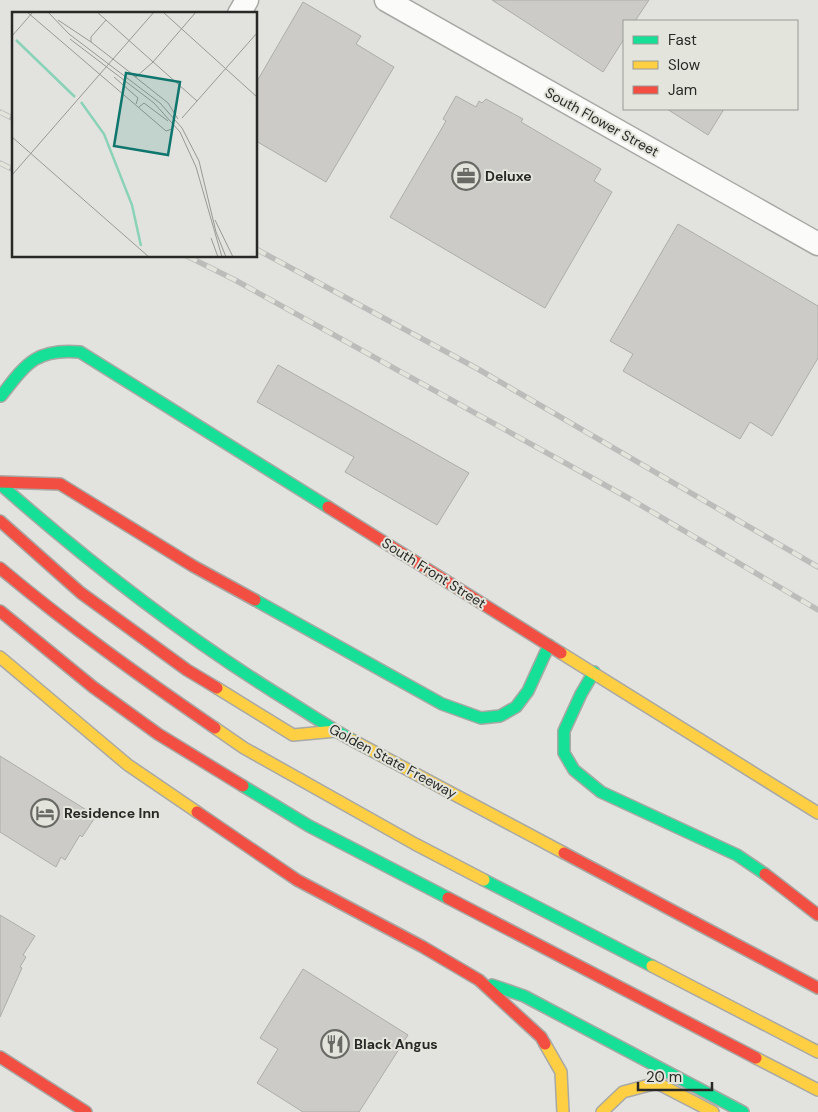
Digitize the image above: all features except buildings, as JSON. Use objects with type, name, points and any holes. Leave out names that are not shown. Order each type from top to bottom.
[{"type":"main road","name":"South Front Street","points":[[1,396],[29,361],[45,353],[64,349],[80,352],[818,813]]},
{"type":"main road","points":[[0,483],[60,484],[192,566],[442,704],[481,718],[500,716],[516,707],[528,691],[549,645]]},
{"type":"main road","name":"Golden State Freeway","points":[[0,483],[45,524],[137,597],[222,659],[336,731],[818,988]]},
{"type":"main road","points":[[0,521],[81,593],[188,670],[293,735],[336,731]]},
{"type":"main road","points":[[0,568],[44,605],[121,663],[244,748],[415,844],[818,1052]]},
{"type":"main road","points":[[0,612],[93,687],[158,734],[309,826],[818,1090]]},
{"type":"main road","points":[[0,657],[128,765],[297,880],[423,947],[478,980],[541,1037],[561,1072],[563,1112]]},
{"type":"main road","points":[[594,672],[581,694],[564,731],[564,752],[574,770],[601,792],[737,855],[776,881],[818,915]]},
{"type":"main road","points":[[478,980],[524,996],[743,1112]]},
{"type":"main road","points":[[0,1057],[77,1109]]},
{"type":"main road","points":[[602,1112],[623,1092],[657,1083],[713,1112]]},
{"type":"street","points":[[240,12],[247,0]]},
{"type":"street","name":"South Flower Street","points":[[386,0],[818,244]]},
{"type":"railway","points":[[0,112],[12,118]]},
{"type":"railway","points":[[0,163],[12,169]]},
{"type":"railway","points":[[258,250],[478,369],[818,567]]},
{"type":"railway","points":[[191,258],[235,280],[632,500],[818,610]]},
{"type":"traffic: fast","points":[[1,396],[33,360],[53,353],[65,351],[80,352],[328,507]]},
{"type":"traffic: fast","points":[[0,484],[65,540],[167,619],[238,669],[352,740]]},
{"type":"traffic: fast","points":[[255,600],[442,704],[481,718],[500,716],[516,707],[528,691],[549,645]]},
{"type":"traffic: fast","points":[[594,672],[581,694],[564,731],[564,753],[574,770],[601,792],[737,855],[765,874]]},
{"type":"traffic: fast","points":[[243,786],[309,826],[448,898]]},
{"type":"traffic: fast","points":[[484,880],[652,966]]},
{"type":"traffic: fast","points":[[492,985],[524,996],[743,1112]]},
{"type":"traffic: slow","points":[[561,653],[818,813]]},
{"type":"traffic: slow","points":[[0,657],[128,765],[197,812]]},
{"type":"traffic: slow","points":[[217,688],[293,735],[336,731]]},
{"type":"traffic: slow","points":[[215,728],[244,748],[415,844],[484,880]]},
{"type":"traffic: slow","points":[[352,740],[564,853]]},
{"type":"traffic: slow","points":[[652,966],[818,1052]]},
{"type":"traffic: slow","points":[[545,1044],[561,1072],[563,1112]]},
{"type":"traffic: slow","points":[[756,1058],[818,1090]]},
{"type":"traffic: slow","points":[[602,1112],[623,1092],[657,1083],[713,1112]]},
{"type":"traffic: jam","points":[[0,482],[60,484],[193,566],[255,600]]},
{"type":"traffic: jam","points":[[328,507],[561,653]]},
{"type":"traffic: jam","points":[[0,521],[81,593],[187,670],[217,688]]},
{"type":"traffic: jam","points":[[0,568],[106,651],[215,728]]},
{"type":"traffic: jam","points":[[0,611],[93,687],[158,734],[243,786]]},
{"type":"traffic: jam","points":[[197,812],[297,880],[423,947],[479,980],[541,1037],[545,1044]]},
{"type":"traffic: jam","points":[[564,853],[818,988]]},
{"type":"traffic: jam","points":[[765,874],[818,915]]},
{"type":"traffic: jam","points":[[448,898],[756,1058]]},
{"type":"traffic: jam","points":[[0,1057],[86,1112]]},
{"type":"place","name":"Deluxe","points":[[466,176]]},
{"type":"place","name":"Residence Inn","points":[[45,813]]},
{"type":"place","name":"Black Angus","points":[[335,1044]]}]
